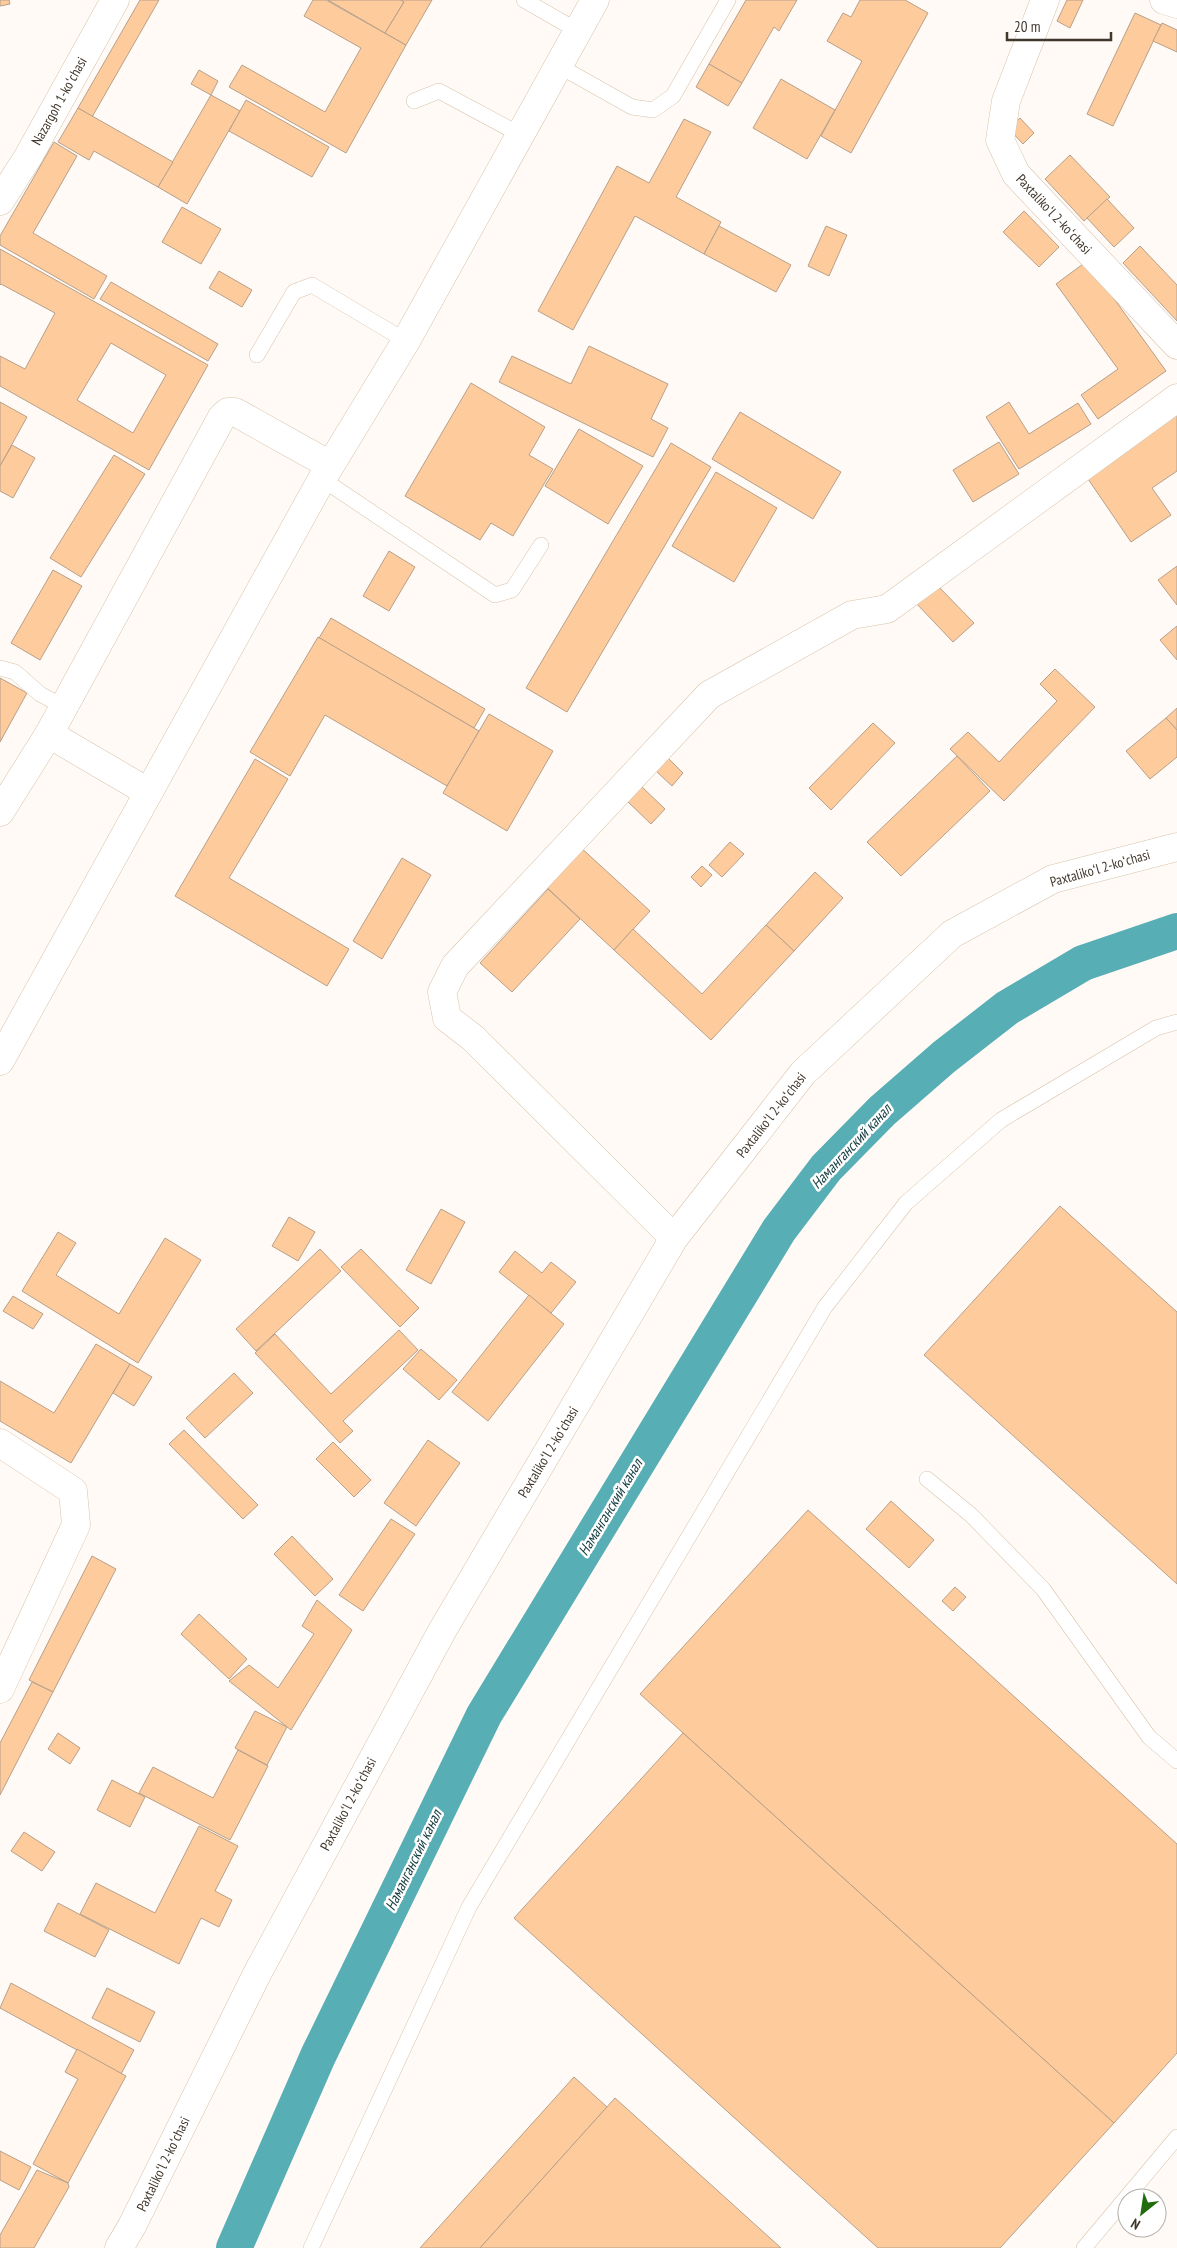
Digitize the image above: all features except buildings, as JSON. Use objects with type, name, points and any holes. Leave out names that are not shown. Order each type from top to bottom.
[{"type":"street","name":"Nazargoh 1-koʻchasi","points":[[0,201],[28,157],[115,0]]},
{"type":"street","points":[[0,1061],[326,472],[406,341],[595,0]]},
{"type":"street","name":"Paxtalikoʻl 2-koʻchasi","points":[[1045,0],[1006,101],[1000,140],[1016,174],[1177,345]]},
{"type":"street","points":[[1164,0],[1177,4]]},
{"type":"street","points":[[674,1238],[473,1038],[448,1018],[442,992],[455,966],[709,695],[852,614],[887,609],[1177,398]]},
{"type":"street","points":[[0,812],[49,734],[222,417],[228,412],[235,412],[326,472]]},
{"type":"street","points":[[49,734],[148,792]]},
{"type":"street","name":"Paxtalikoʻl 2-koʻchasi","points":[[119,2248],[132,2226],[258,1972],[442,1631],[674,1238],[803,1073],[952,934],[1054,879],[1177,847]]},
{"type":"street","points":[[0,1443],[73,1492],[76,1525],[0,1689]]},
{"type":"lane","points":[[524,0],[578,31]]},
{"type":"lane","points":[[559,66],[632,107],[653,110],[673,96],[728,0]]},
{"type":"lane","points":[[414,102],[439,91],[521,135]]},
{"type":"lane","points":[[257,355],[294,292],[312,285],[406,341]]},
{"type":"lane","points":[[326,472],[495,595],[512,590],[541,545]]},
{"type":"lane","points":[[0,668],[15,672],[40,694],[64,707]]},
{"type":"lane","points":[[311,2248],[469,1907],[825,1308],[906,1203],[1001,1120],[1156,1028],[1177,1022]]},
{"type":"lane","points":[[927,1478],[971,1515],[1043,1589],[1149,1737],[1177,1761]]},
{"type":"lane","points":[[1084,2248],[1177,2138]]},
{"type":"waterway","name":"Наманганский канал","points":[[234,2248],[318,2056],[484,1715],[779,1230],[826,1168],[882,1111],[944,1057],[1007,1008],[1083,963],[1177,931]]}]
